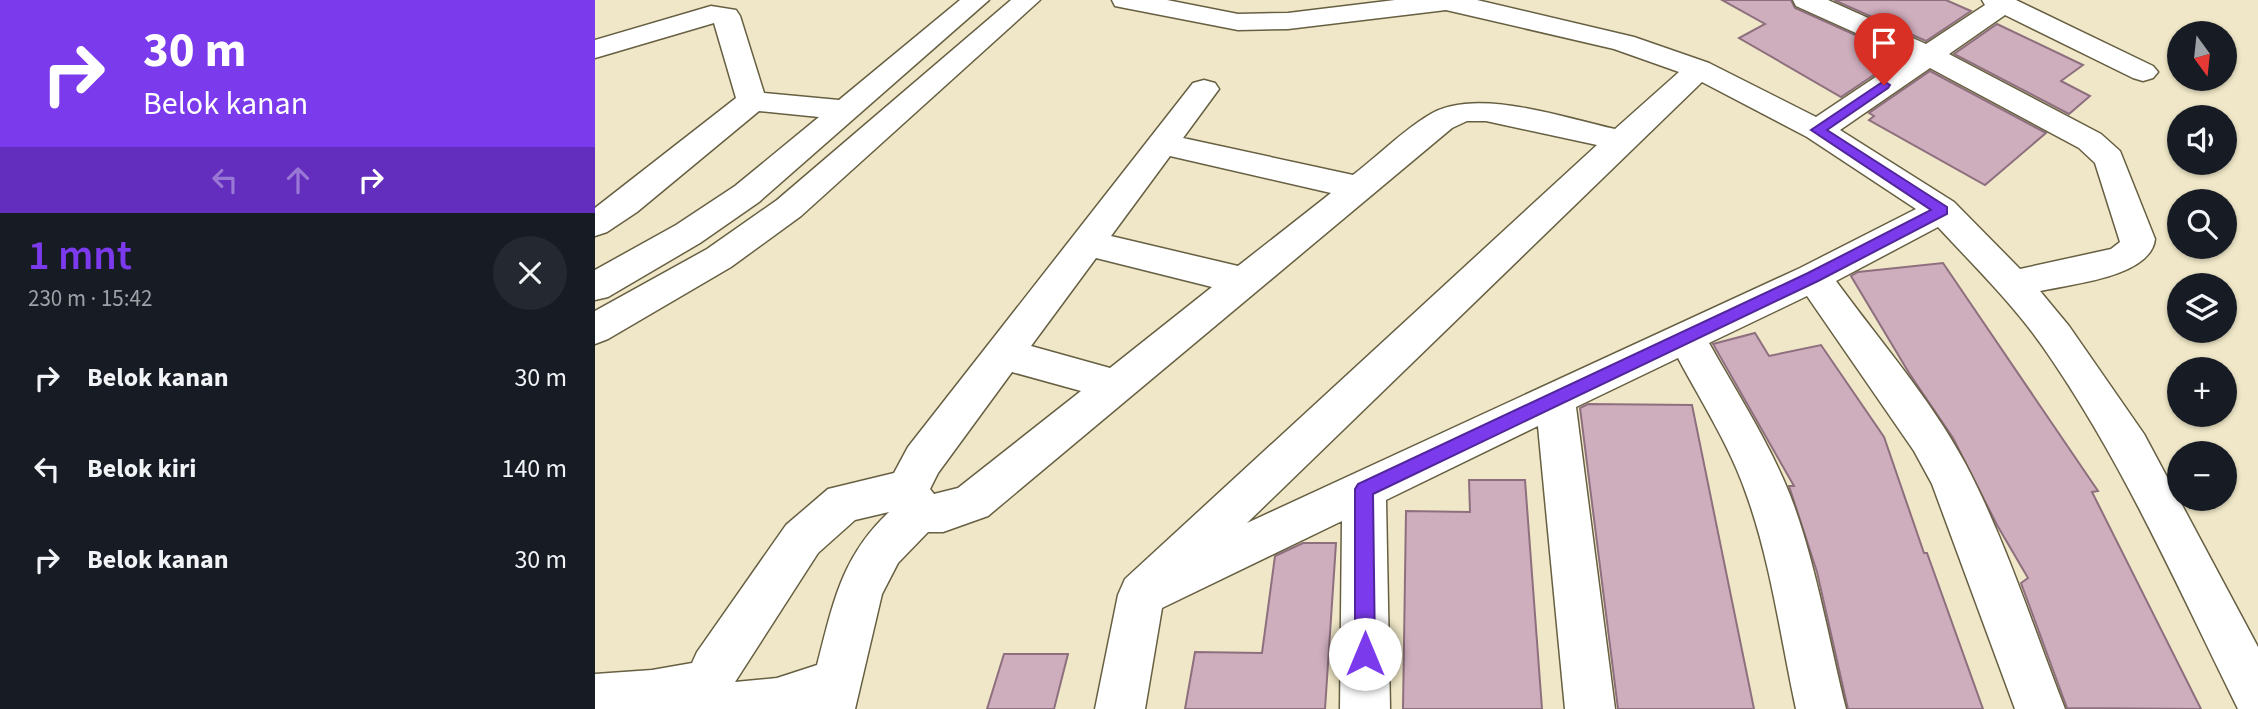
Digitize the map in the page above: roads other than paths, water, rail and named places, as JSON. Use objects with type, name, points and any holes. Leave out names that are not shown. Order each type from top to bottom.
[{"type":"street","points":[[595,287],[688,234],[747,194],[977,0]]},
{"type":"street","points":[[595,329],[719,258],[789,208],[1027,0]]},
{"type":"street","points":[[1125,0],[1238,22],[1288,22],[1444,1],[1555,24],[1624,43],[1699,69],[1818,130],[1942,211],[2013,284],[2056,336],[2129,446],[2258,697]]},
{"type":"street","points":[[1806,0],[1928,55],[2090,141],[2109,158],[2138,239],[2137,247],[2122,259],[2013,284]]},
{"type":"street","points":[[1818,130],[1928,55],[2000,1],[2143,72]]},
{"type":"street","points":[[595,49],[711,14],[726,16],[752,101]]},
{"type":"street","points":[[1120,709],[1141,595],[1699,69]]},
{"type":"street","points":[[1204,89],[923,460],[914,500],[882,548],[860,591],[834,695],[806,698],[765,708],[728,709],[713,706],[707,695],[713,669],[802,539],[816,524],[843,503],[914,500],[936,515],[952,512],[973,502],[1441,121],[1462,112],[1486,111],[1621,140]]},
{"type":"street","points":[[596,221],[752,101],[845,110]]},
{"type":"street","points":[[1163,144],[1359,188]]},
{"type":"street","points":[[1141,595],[1813,277],[1942,211]]},
{"type":"street","points":[[1087,243],[1244,281]]},
{"type":"street","points":[[1813,277],[1929,439],[1950,477],[1969,520],[2040,709]]},
{"type":"street","points":[[1686,337],[1753,459],[1769,496],[1781,536],[1821,709]]},
{"type":"street","points":[[1003,354],[1116,385]]},
{"type":"street","points":[[1555,399],[1590,709]]},
{"type":"street","points":[[1364,489],[1365,709]]},
{"type":"street","points":[[595,699],[677,692],[708,683]]}]
